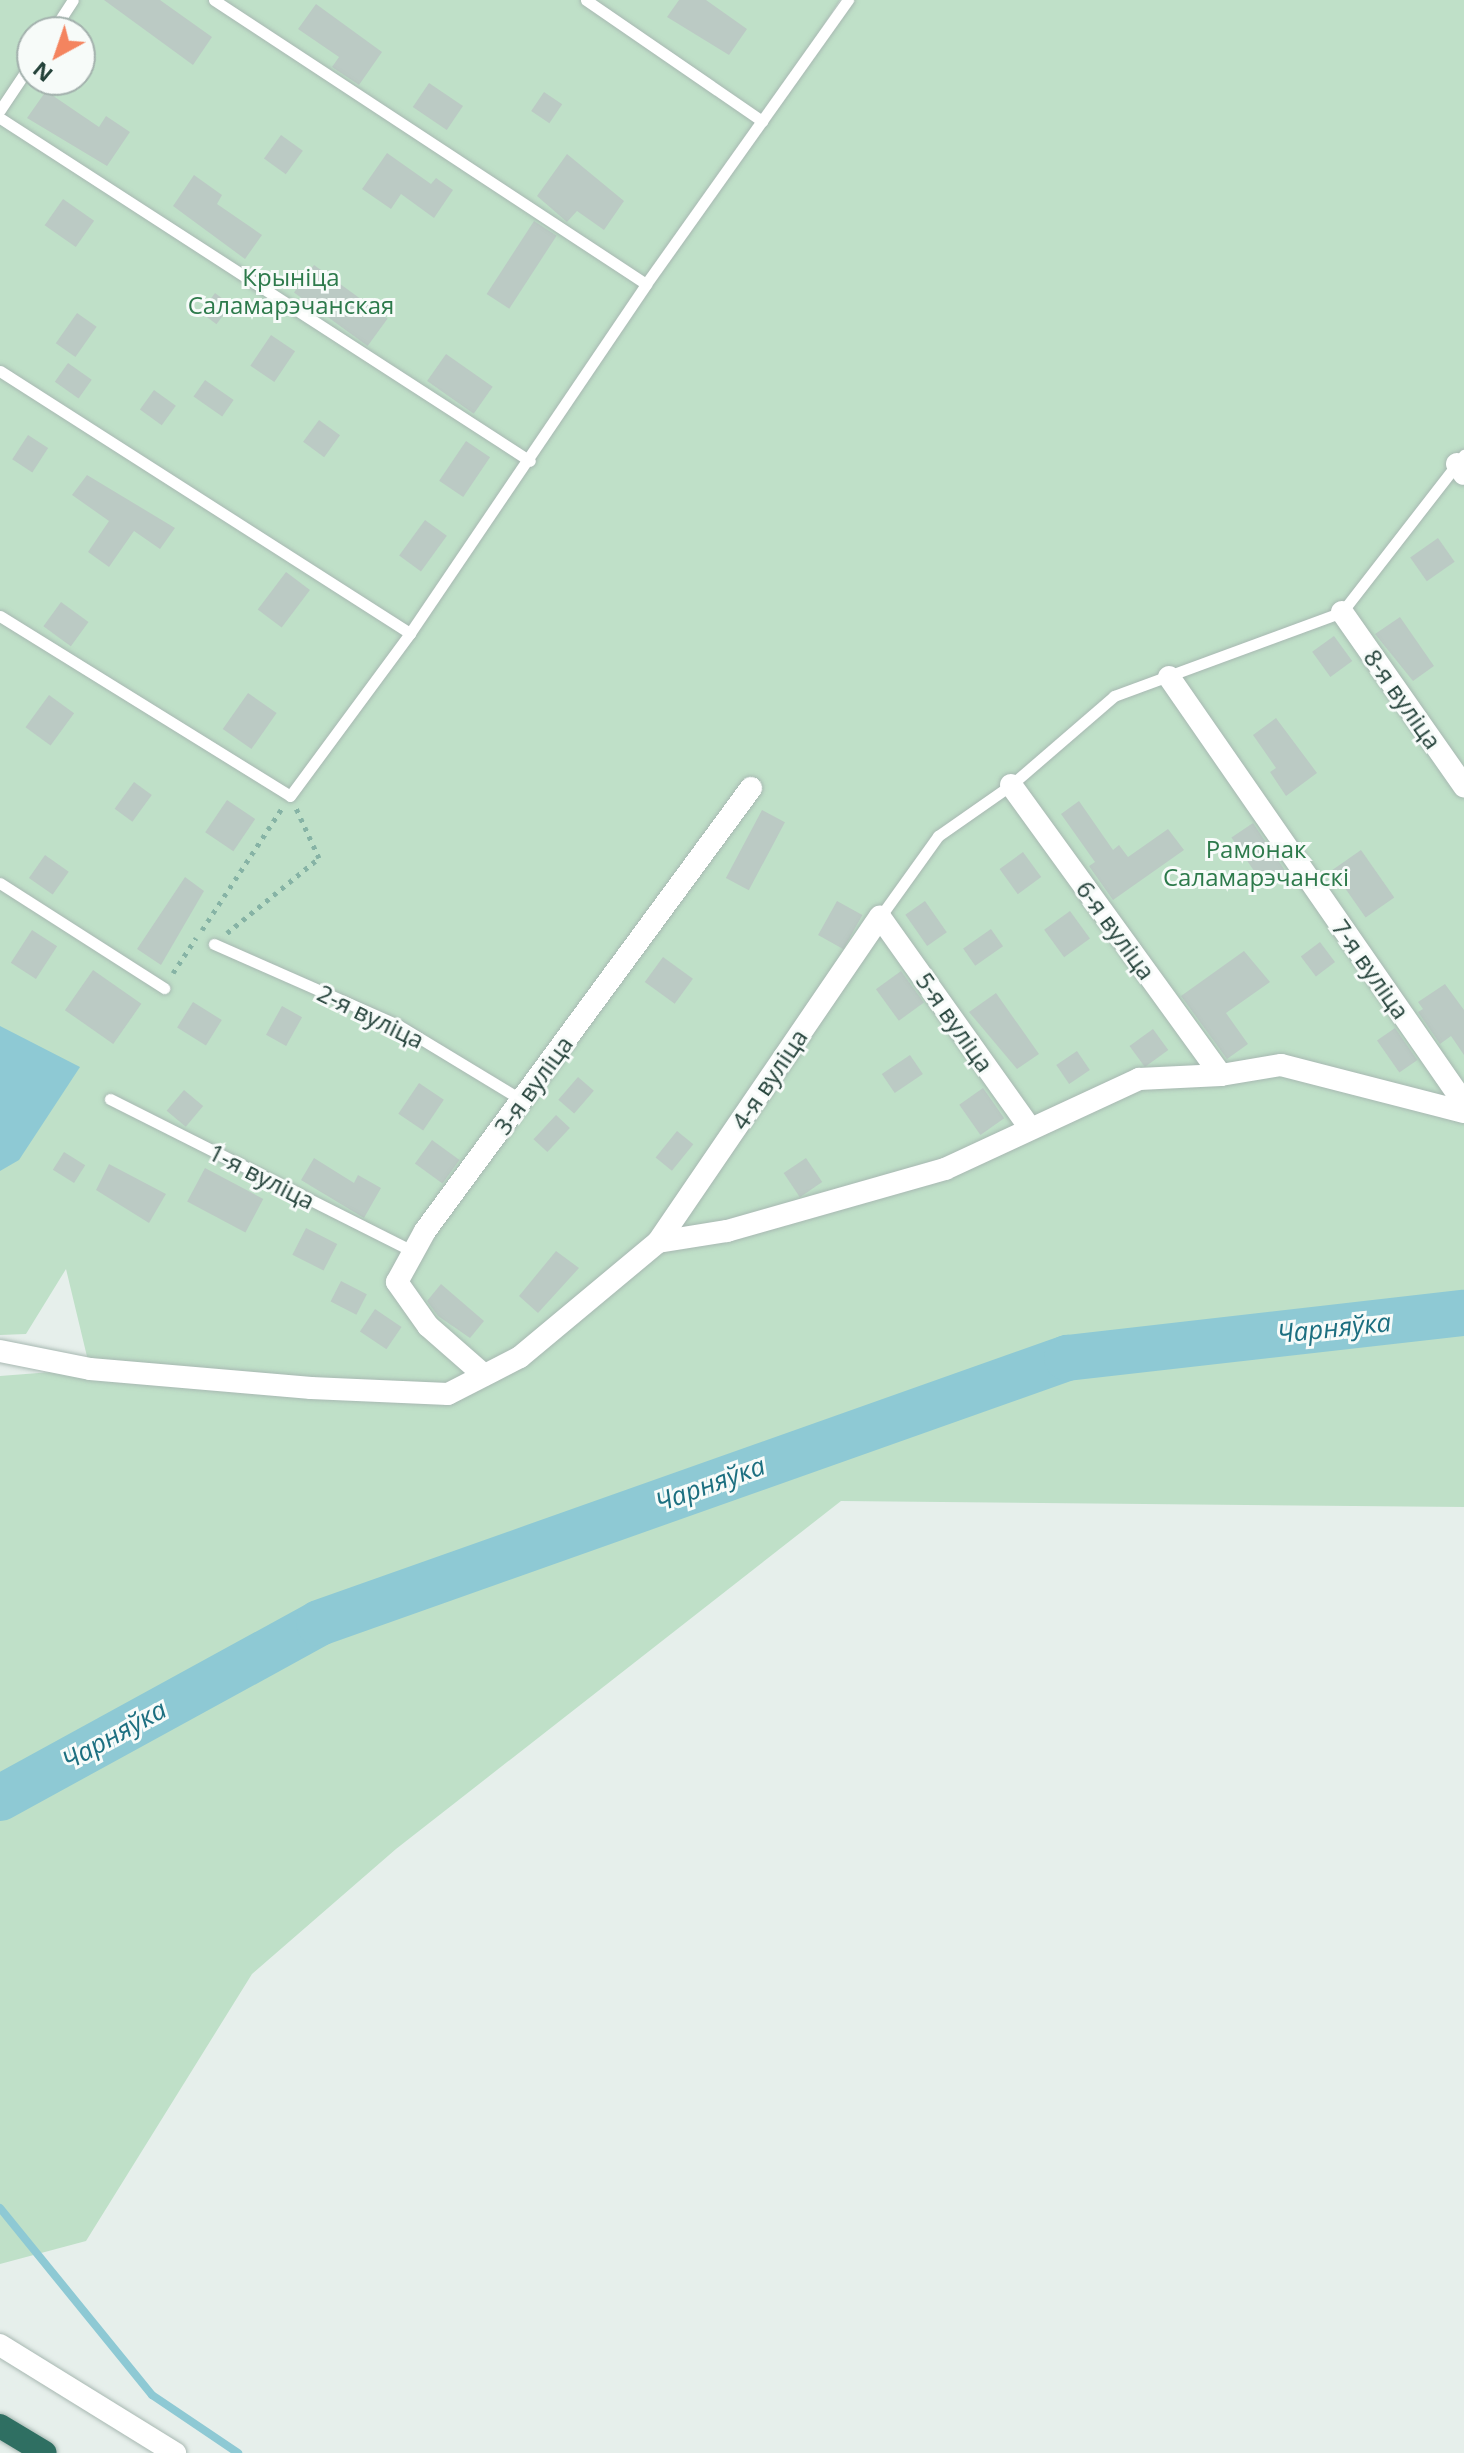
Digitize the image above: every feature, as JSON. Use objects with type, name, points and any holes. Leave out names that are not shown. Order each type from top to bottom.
[{"type":"highway","points":[[0,2426],[45,2453]]},
{"type":"street","name":"8-я вуліца","points":[[1342,612],[1464,786]]},
{"type":"street","name":"7-я вуліца","points":[[1169,677],[1464,1103]]},
{"type":"street","name":"6-я вуліца","points":[[1011,785],[1221,1075]]},
{"type":"street","name":"3-я вуліца","points":[[484,1375],[428,1326],[397,1282],[414,1252],[522,1100],[751,788]]},
{"type":"street","name":"5-я вуліца","points":[[880,917],[1030,1128]]},
{"type":"street","name":"4-я вуліца","points":[[658,1242],[880,917]]},
{"type":"street","points":[[0,1351],[90,1369],[311,1388],[448,1394],[520,1357],[658,1242],[727,1231],[945,1169],[1139,1079],[1221,1075],[1281,1065],[1464,1112]]},
{"type":"street","points":[[0,2345],[175,2453]]},
{"type":"lane","points":[[214,0],[646,284]]},
{"type":"lane","points":[[586,0],[762,121]]},
{"type":"lane","points":[[0,616],[290,796],[410,633],[530,461],[646,284],[848,0]]},
{"type":"lane","points":[[0,110],[16,86]]},
{"type":"lane","points":[[0,118],[530,461]]},
{"type":"lane","points":[[0,371],[410,633]]},
{"type":"lane","points":[[880,917],[938,836],[1011,785],[1114,696],[1342,612],[1462,465]]},
{"type":"lane","points":[[0,883],[164,988]]},
{"type":"lane","name":"2-я вуліца","points":[[214,944],[398,1025],[522,1100]]},
{"type":"lane","name":"1-я вуліца","points":[[110,1099],[414,1252]]},
{"type":"path","points":[[214,944],[319,858],[290,796]]},
{"type":"path","points":[[164,988],[290,796]]},
{"type":"green space","points":[[0,0],[840,0],[776,99],[848,0],[1464,0],[1464,1507],[841,1501],[396,1849],[252,1974],[86,2241],[0,2264],[0,1376],[90,1369],[66,1269],[26,1334],[0,1335]]},
{"type":"water","points":[[0,1026],[80,1067],[19,1160],[0,1171]]},
{"type":"building","points":[[104,0],[160,0],[212,37],[193,65]]},
{"type":"building","points":[[679,0],[706,0],[747,29],[729,55],[667,17]]},
{"type":"building","points":[[316,4],[382,52],[359,85],[332,67],[339,57],[298,29]]},
{"type":"building","points":[[429,83],[463,106],[447,130],[413,107]]},
{"type":"building","points":[[544,92],[562,104],[549,123],[531,111]]},
{"type":"building","points":[[42,96],[53,96],[99,127],[106,116],[130,132],[107,166],[27,118]]},
{"type":"building","points":[[281,135],[303,151],[286,174],[264,158]]},
{"type":"building","points":[[387,153],[431,184],[436,178],[453,190],[434,218],[401,194],[391,209],[362,189]]},
{"type":"building","points":[[567,154],[624,201],[604,230],[577,211],[567,222],[537,196]]},
{"type":"building","points":[[194,175],[222,195],[217,204],[262,235],[245,259],[173,206]]},
{"type":"building","points":[[63,199],[94,221],[76,247],[45,225]]},
{"type":"building","points":[[534,221],[557,236],[509,309],[487,294]]},
{"type":"building","points":[[314,265],[388,318],[368,346],[294,293]]},
{"type":"building","points":[[215,293],[231,305],[217,324],[201,312]]},
{"type":"building","points":[[77,313],[97,327],[75,357],[56,343]]},
{"type":"building","points":[[271,335],[295,351],[274,382],[250,366]]},
{"type":"building","points":[[446,354],[493,387],[474,414],[427,381]]},
{"type":"building","points":[[68,363],[92,380],[79,398],[55,382]]},
{"type":"building","points":[[205,380],[234,400],[222,416],[194,396]]},
{"type":"building","points":[[154,390],[176,406],[162,425],[140,409]]},
{"type":"building","points":[[319,420],[340,435],[324,457],[303,442]]},
{"type":"building","points":[[28,435],[48,448],[32,472],[12,459]]},
{"type":"building","points":[[466,441],[490,457],[463,497],[439,481]]},
{"type":"building","points":[[87,475],[175,528],[160,549],[134,531],[109,567],[88,552],[109,521],[72,495]]},
{"type":"building","points":[[425,520],[447,536],[421,571],[399,556]]},
{"type":"building","points":[[1438,538],[1455,562],[1427,581],[1410,558]]},
{"type":"building","points":[[286,572],[310,590],[282,628],[258,610]]},
{"type":"building","points":[[61,602],[89,622],[71,646],[43,626]]},
{"type":"building","points":[[1400,617],[1434,666],[1413,681],[1375,634]]},
{"type":"building","points":[[1334,636],[1352,661],[1330,677],[1312,652]]},
{"type":"building","points":[[248,693],[277,713],[251,749],[223,729]]},
{"type":"building","points":[[49,695],[74,713],[51,746],[25,727]]},
{"type":"building","points":[[1276,718],[1317,773],[1286,796],[1270,772],[1276,768],[1253,735]]},
{"type":"building","points":[[134,782],[152,795],[132,822],[115,809]]},
{"type":"building","points":[[227,800],[255,819],[233,851],[205,832]]},
{"type":"building","points":[[1079,801],[1113,850],[1119,845],[1128,857],[1168,829],[1184,850],[1113,900],[1089,866],[1095,862],[1061,814]]},
{"type":"building","points":[[762,810],[785,822],[749,890],[726,878]]},
{"type":"building","points":[[1253,823],[1287,873],[1265,887],[1231,838]]},
{"type":"building","points":[[1361,850],[1394,898],[1366,918],[1332,870]]},
{"type":"building","points":[[1023,852],[1041,877],[1018,894],[1000,869]]},
{"type":"building","points":[[45,855],[69,872],[53,895],[29,878]]},
{"type":"building","points":[[185,877],[204,891],[161,965],[137,949]]},
{"type":"building","points":[[837,901],[862,915],[843,949],[818,935]]},
{"type":"building","points":[[925,901],[947,932],[927,946],[905,915]]},
{"type":"building","points":[[1070,911],[1090,939],[1064,957],[1044,930]]},
{"type":"building","points":[[991,929],[1003,946],[975,966],[963,949]]},
{"type":"building","points":[[32,930],[57,946],[36,979],[11,963]]},
{"type":"building","points":[[1320,942],[1335,962],[1316,976],[1301,956]]},
{"type":"building","points":[[1244,951],[1270,982],[1226,1013],[1248,1044],[1227,1059],[1181,996]]},
{"type":"building","points":[[663,957],[693,979],[675,1004],[645,982]]},
{"type":"building","points":[[93,970],[141,1004],[113,1044],[65,1010]]},
{"type":"building","points":[[901,971],[924,1003],[899,1021],[876,989]]},
{"type":"building","points":[[1445,984],[1464,1010],[1464,1055],[1451,1036],[1440,1044],[1418,1012],[1423,1009],[1418,1002]]},
{"type":"building","points":[[996,993],[1039,1054],[1017,1069],[969,1012]]},
{"type":"building","points":[[193,1002],[222,1020],[206,1045],[177,1027]]},
{"type":"building","points":[[282,1006],[302,1017],[286,1046],[266,1035]]},
{"type":"building","points":[[1395,1028],[1417,1060],[1399,1073],[1377,1041]]},
{"type":"building","points":[[1153,1029],[1168,1050],[1145,1067],[1130,1046]]},
{"type":"building","points":[[1077,1051],[1090,1070],[1069,1084],[1056,1065]]},
{"type":"building","points":[[910,1055],[923,1074],[895,1093],[882,1074]]},
{"type":"building","points":[[578,1077],[594,1091],[574,1113],[558,1100]]},
{"type":"building","points":[[419,1083],[444,1100],[423,1130],[398,1114]]},
{"type":"building","points":[[983,1088],[1004,1118],[980,1135],[959,1105]]},
{"type":"building","points":[[184,1090],[203,1106],[186,1127],[167,1111]]},
{"type":"building","points":[[556,1115],[570,1128],[547,1152],[533,1139]]},
{"type":"building","points":[[677,1131],[693,1144],[672,1171],[656,1157]]},
{"type":"building","points":[[432,1140],[460,1160],[442,1183],[415,1163]]},
{"type":"building","points":[[64,1152],[85,1165],[74,1183],[53,1170]]},
{"type":"building","points":[[314,1158],[354,1183],[358,1175],[381,1188],[364,1218],[301,1180]]},
{"type":"building","points":[[806,1158],[822,1182],[800,1197],[784,1173]]},
{"type":"building","points":[[109,1164],[166,1194],[149,1223],[96,1190]]},
{"type":"building","points":[[205,1168],[263,1199],[245,1233],[187,1202]]},
{"type":"building","points":[[306,1228],[337,1244],[324,1271],[292,1255]]},
{"type":"building","points":[[556,1251],[579,1268],[538,1313],[519,1296]]},
{"type":"building","points":[[341,1281],[367,1294],[356,1315],[331,1301]]},
{"type":"building","points":[[441,1284],[484,1321],[470,1338],[438,1316],[427,1301]]},
{"type":"building","points":[[375,1309],[402,1327],[386,1349],[360,1331]]},
{"type":"waterway","name":"Чарняўка","points":[[0,1798],[319,1623],[1067,1358],[1464,1313]]},
{"type":"waterway","points":[[0,2208],[152,2395],[238,2453]]},
{"type":"park label","name":"Крыніца Саламарэчанская","points":[[291,291]]},
{"type":"park label","name":"Рамонак Саламарэчанскі","points":[[1256,863]]}]
